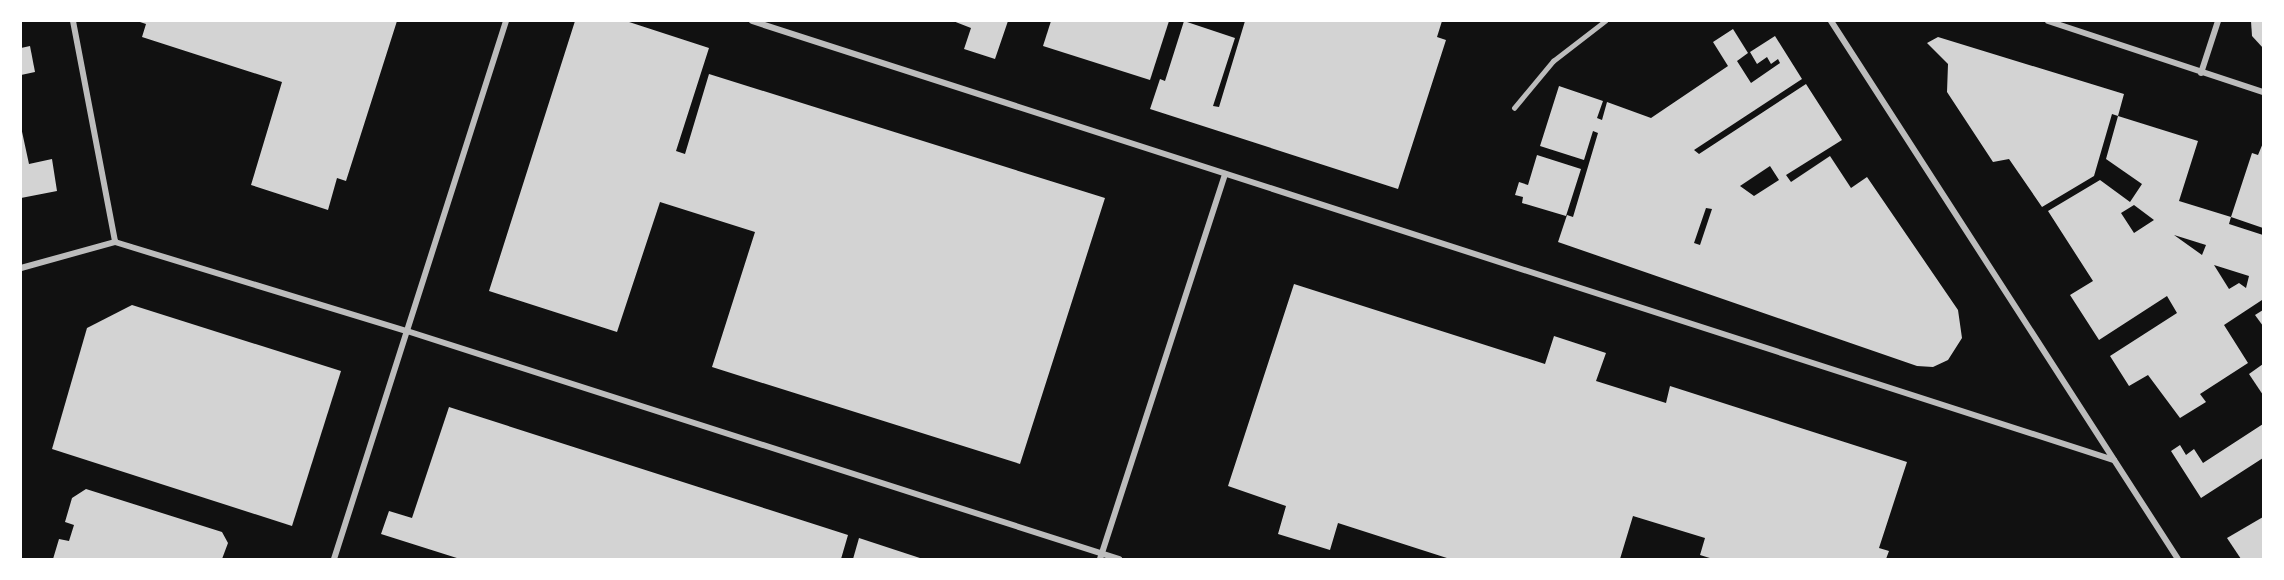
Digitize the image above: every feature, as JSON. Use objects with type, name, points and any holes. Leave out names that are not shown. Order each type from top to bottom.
[{"type":"street","points":[[73,21],[115,242]]},
{"type":"street","points":[[334,559],[506,21]]},
{"type":"street","points":[[752,21],[2114,460]]},
{"type":"street","points":[[1831,21],[2178,559]]},
{"type":"street","points":[[2049,21],[2263,92]]},
{"type":"street","points":[[2201,72],[2218,21]]},
{"type":"street","points":[[1101,556],[1225,174]]},
{"type":"street","points":[[21,268],[115,242],[407,331],[1101,556],[1119,559]]},
{"type":"lane","points":[[1514,108],[1553,61],[1605,21]]},
{"type":"building","points":[[137,21],[397,21],[346,181],[337,178],[328,210],[251,185],[282,82],[142,37],[146,24]]},
{"type":"building","points":[[575,21],[626,21],[709,48],[676,151],[685,154],[709,74],[1105,198],[1020,464],[712,367],[755,232],[660,202],[617,332],[489,291]]},
{"type":"building","points":[[953,21],[1008,21],[995,59],[964,49],[971,28]]},
{"type":"building","points":[[1051,21],[1169,21],[1150,80],[1043,46]]},
{"type":"building","points":[[1184,21],[1235,38],[1213,106],[1219,107],[1245,21],[1442,21],[1437,37],[1446,40],[1398,189],[1150,109],[1160,79],[1165,81]]},
{"type":"building","points":[[2251,21],[2263,21],[2263,48],[2252,36]]},
{"type":"building","points":[[1733,29],[1748,53],[1737,61],[1751,83],[1780,63],[1778,59],[1771,64],[1767,57],[1757,64],[1750,52],[1775,36],[1802,79],[1694,150],[1699,154],[1806,84],[1842,140],[1786,175],[1791,182],[1830,156],[1851,188],[1867,177],[1958,310],[1962,338],[1948,360],[1933,367],[1917,366],[1558,242],[1567,215],[1573,217],[1598,133],[1593,131],[1584,160],[1540,146],[1559,86],[1603,101],[1597,118],[1602,120],[1607,102],[1651,118],[1728,66],[1713,42]],"holes":[[[1770,166],[1779,180],[1754,196],[1740,186]],[[1706,208],[1712,209],[1700,245],[1694,243]]]},
{"type":"building","points":[[1938,37],[2124,94],[2118,116],[2112,114],[2094,176],[2042,207],[2009,159],[1993,162],[1947,92],[1948,64],[1927,43]]},
{"type":"building","points":[[30,46],[35,72],[21,75],[21,48]]},
{"type":"building","points":[[2118,116],[2198,141],[2179,201],[2231,217],[2229,224],[2263,235],[2262,300],[2224,325],[2248,363],[2200,394],[2206,402],[2180,418],[2148,375],[2129,386],[2110,356],[2177,313],[2167,296],[2099,340],[2070,295],[2093,281],[2048,211],[2100,180],[2130,202],[2142,184],[2106,159]],"holes":[[[2134,205],[2154,220],[2134,233],[2121,213]],[[2174,235],[2206,245],[2202,255]],[[2214,265],[2249,276],[2246,288],[2239,283],[2229,289]]]},
{"type":"building","points":[[21,127],[29,164],[52,159],[57,191],[21,198]]},
{"type":"building","points":[[2263,143],[2263,228],[2231,217],[2252,153],[2258,155]]},
{"type":"building","points":[[1537,155],[1581,169],[1566,216],[1522,203],[1523,197],[1515,195],[1519,182],[1528,185]]},
{"type":"building","points":[[1294,284],[1545,364],[1554,336],[1606,353],[1596,381],[1666,403],[1670,386],[1907,462],[1879,548],[1889,551],[1886,559],[1713,559],[1700,555],[1705,538],[1633,516],[1620,559],[1450,559],[1338,523],[1330,550],[1278,534],[1286,506],[1228,486]]},
{"type":"building","points":[[132,305],[341,371],[292,526],[52,449],[87,328]]},
{"type":"building","points":[[2263,310],[2263,326],[2255,315]]},
{"type":"building","points":[[2263,364],[2263,395],[2249,374]]},
{"type":"building","points":[[449,407],[848,535],[841,559],[460,559],[381,534],[389,511],[412,518]]},
{"type":"building","points":[[2263,424],[2263,458],[2201,498],[2171,451],[2180,445],[2186,455],[2194,449],[2203,463]]},
{"type":"building","points":[[86,489],[222,532],[228,543],[222,559],[53,559],[59,539],[69,541],[74,525],[65,522],[72,498]]},
{"type":"building","points":[[2263,517],[2263,559],[2241,559],[2227,538]]},
{"type":"building","points":[[859,538],[923,559],[853,559]]}]
